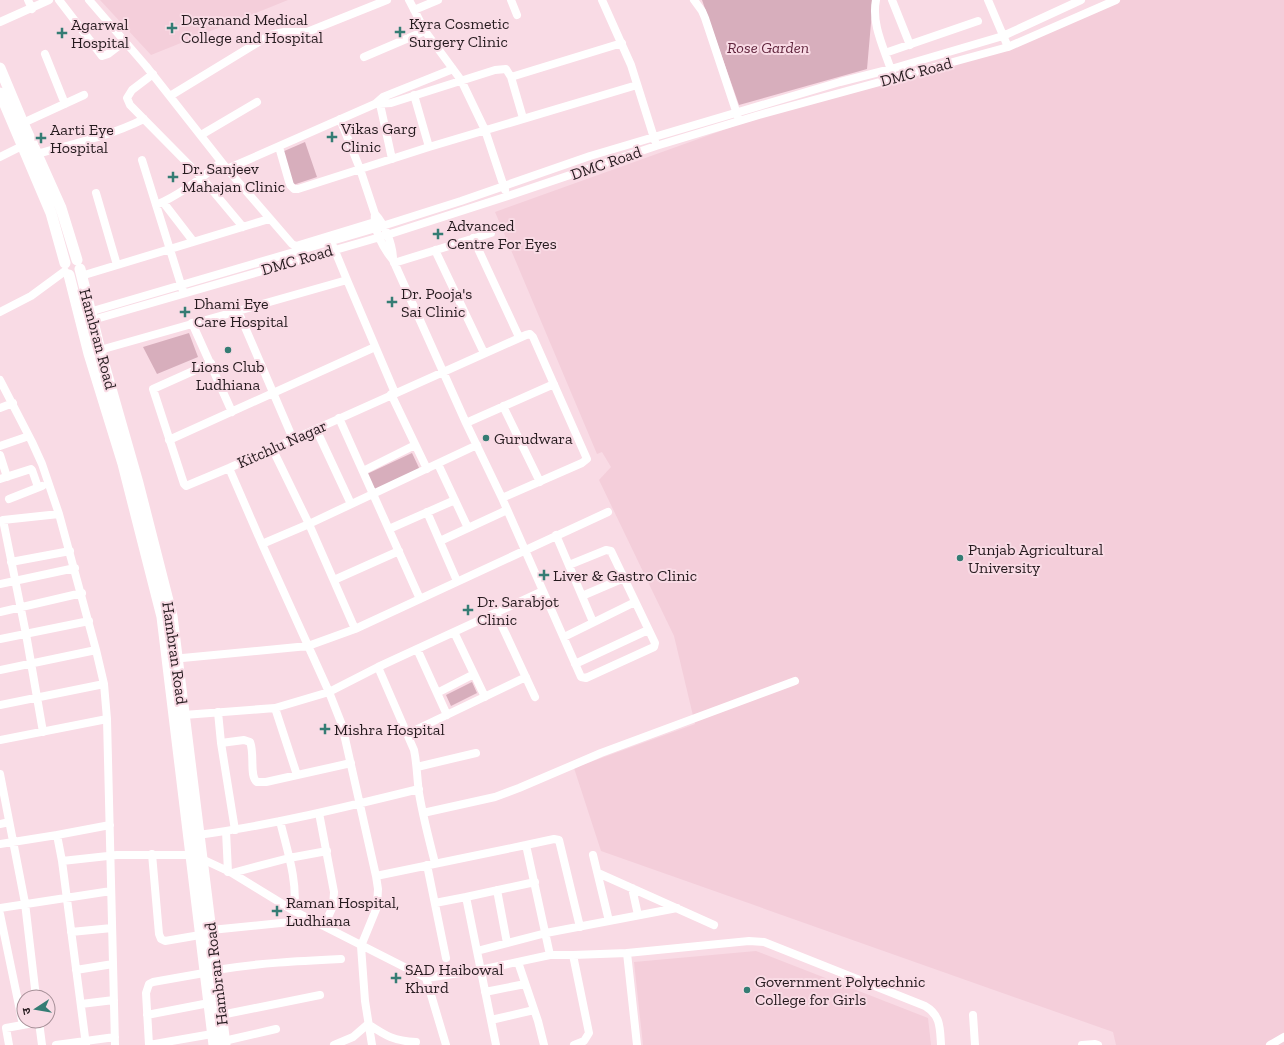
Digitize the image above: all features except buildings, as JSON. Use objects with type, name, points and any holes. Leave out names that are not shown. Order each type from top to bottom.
[{"type":"main road","name":"Hambran Road","points":[[0,68],[22,123],[61,208],[138,483],[172,616],[172,659],[190,855],[212,1034],[221,1044]]},
{"type":"main road","name":"Hambran Road","points":[[0,93],[51,213],[89,354],[123,464],[172,659],[184,715],[216,970],[221,1015],[221,1044]]},
{"type":"main road","points":[[66,270],[77,274],[79,269]]},
{"type":"street","points":[[28,0],[32,9]]},
{"type":"street","points":[[0,22],[32,9],[49,0]]},
{"type":"street","points":[[59,0],[102,56],[108,54],[125,41]]},
{"type":"street","points":[[89,0],[153,74],[221,162],[269,219],[292,244],[296,246],[504,186],[590,156],[655,142],[738,117],[840,82],[891,69],[1003,36],[1082,0]]},
{"type":"street","points":[[170,96],[270,35],[284,32],[307,32],[387,0]]},
{"type":"street","points":[[410,0],[425,31],[461,80],[485,130],[508,196]]},
{"type":"street","points":[[414,10],[438,0]]},
{"type":"street","points":[[511,0],[517,15]]},
{"type":"street","points":[[603,0],[622,43],[655,142]]},
{"type":"street","points":[[694,0],[705,18],[738,117]]},
{"type":"street","points":[[876,0],[874,10],[877,29],[893,78]]},
{"type":"street","points":[[892,0],[910,45]]},
{"type":"street","points":[[988,0],[1008,47]]},
{"type":"street","name":"DMC Road","points":[[738,117],[1008,47],[1116,0]]},
{"type":"street","points":[[885,53],[978,21]]},
{"type":"street","points":[[364,57],[425,31]]},
{"type":"street","points":[[512,77],[622,43]]},
{"type":"street","points":[[45,54],[65,104]]},
{"type":"street","points":[[227,169],[377,104],[391,103],[461,80],[504,69],[509,71],[512,77],[524,118]]},
{"type":"street","points":[[377,104],[383,97],[453,70]]},
{"type":"street","points":[[153,74],[127,95],[130,105],[202,178],[243,227]]},
{"type":"street","points":[[279,147],[290,186],[294,189],[524,118],[637,85]]},
{"type":"street","points":[[22,123],[84,95]]},
{"type":"street","points":[[414,95],[429,147]]},
{"type":"street","points":[[201,135],[257,102]]},
{"type":"street","points":[[377,104],[392,159]]},
{"type":"street","points":[[36,154],[111,133],[144,119]]},
{"type":"street","points":[[340,119],[360,169],[383,236],[392,252],[394,261],[466,423],[502,498],[582,678],[593,675],[654,647],[655,644],[612,553],[608,550],[569,565]]},
{"type":"street","name":"DMC Road","points":[[183,289],[335,250],[383,236],[508,196],[655,142]]},
{"type":"street","points":[[0,157],[22,146]]},
{"type":"street","points":[[142,160],[160,203],[170,249],[183,289]]},
{"type":"street","points":[[160,203],[202,178],[221,162]]},
{"type":"street","points":[[96,193],[117,265]]},
{"type":"street","points":[[160,203],[193,241]]},
{"type":"street","points":[[79,269],[117,265],[269,219]]},
{"type":"street","points":[[80,319],[183,289],[331,241],[378,222]]},
{"type":"street","points":[[394,261],[491,233]]},
{"type":"street","points":[[473,238],[520,337],[528,334],[534,337],[586,458],[585,461],[502,498]]},
{"type":"street","points":[[331,241],[393,394],[427,469]]},
{"type":"street","points":[[435,250],[484,354]]},
{"type":"street","points":[[1,311],[31,296],[66,270]]},
{"type":"street","points":[[100,350],[347,280]]},
{"type":"street","points":[[238,311],[292,439]]},
{"type":"street","points":[[192,323],[232,412]]},
{"type":"street","name":"Kitchlu Nagar","points":[[211,363],[152,390],[184,485],[188,486],[520,337]]},
{"type":"street","points":[[169,440],[375,347]]},
{"type":"street","points":[[0,380],[13,403],[42,464],[59,514],[82,594],[104,684],[107,719],[110,825],[113,855],[111,891],[115,1041],[56,1045]]},
{"type":"street","points":[[466,423],[554,384]]},
{"type":"street","points":[[0,408],[13,403]]},
{"type":"street","points":[[503,406],[540,482]]},
{"type":"street","points":[[339,418],[420,599]]},
{"type":"street","points":[[316,428],[351,504]]},
{"type":"street","points":[[0,446],[29,436]]},
{"type":"street","points":[[363,471],[415,445]]},
{"type":"street","points":[[262,544],[309,524],[476,445]]},
{"type":"street","points":[[272,448],[309,524],[355,629]]},
{"type":"street","points":[[0,455],[4,478],[32,470],[38,487]]},
{"type":"street","points":[[438,464],[468,528]]},
{"type":"street","points":[[229,468],[342,724],[378,889],[377,907],[361,946],[365,1001],[372,1045]]},
{"type":"street","points":[[9,499],[49,483]]},
{"type":"street","points":[[389,530],[455,500]]},
{"type":"street","points":[[440,540],[507,510]]},
{"type":"street","points":[[428,512],[457,581]]},
{"type":"street","points":[[172,659],[308,646],[320,643],[355,629],[525,549],[608,512]]},
{"type":"street","points":[[43,732],[26,634],[11,562],[4,544],[1,521],[59,514]]},
{"type":"street","points":[[556,535],[594,622]]},
{"type":"street","points":[[11,562],[70,551]]},
{"type":"street","points":[[334,580],[399,551]]},
{"type":"street","points":[[0,584],[75,568]]},
{"type":"street","points":[[582,596],[624,578]]},
{"type":"street","points":[[184,715],[275,708],[329,692],[378,667],[543,591]]},
{"type":"street","points":[[0,612],[82,594]]},
{"type":"street","points":[[564,637],[635,602]]},
{"type":"street","points":[[496,613],[535,697]]},
{"type":"street","points":[[0,639],[89,621]]},
{"type":"street","points":[[575,664],[648,630]]},
{"type":"street","points":[[454,632],[485,697]]},
{"type":"street","points":[[417,649],[447,715]]},
{"type":"street","points":[[0,670],[96,650]]},
{"type":"street","points":[[378,667],[414,750],[422,813],[431,864],[435,903],[446,958]]},
{"type":"street","points":[[437,693],[474,674]]},
{"type":"street","points":[[407,734],[526,677]]},
{"type":"street","points":[[422,813],[496,797],[601,753],[795,681]]},
{"type":"street","points":[[0,705],[104,684]]},
{"type":"street","points":[[275,708],[297,775]]},
{"type":"street","points":[[218,712],[221,742],[235,830]]},
{"type":"street","points":[[0,740],[107,719]]},
{"type":"street","points":[[221,742],[244,740],[250,742],[253,752],[253,777],[257,782],[266,782],[351,763]]},
{"type":"street","points":[[417,767],[476,753]]},
{"type":"street","points":[[0,774],[3,800],[9,822],[25,903],[35,989]]},
{"type":"street","points":[[198,835],[235,830],[319,813],[419,789]]},
{"type":"street","points":[[319,813],[334,892],[333,906],[324,926]]},
{"type":"street","points":[[280,821],[289,858],[295,894],[294,911]]},
{"type":"street","points":[[0,824],[9,822]]},
{"type":"street","points":[[0,844],[110,825]]},
{"type":"street","points":[[226,831],[230,872]]},
{"type":"street","points":[[57,835],[62,862],[86,1043]]},
{"type":"street","points":[[376,876],[554,839],[559,840],[580,927]]},
{"type":"street","points":[[526,845],[550,954]]},
{"type":"street","points":[[230,872],[327,851]]},
{"type":"street","points":[[152,854],[159,934],[161,939],[165,941],[200,935]]},
{"type":"street","points":[[62,862],[113,855],[190,855],[230,872],[294,911],[426,978],[480,970],[550,954],[573,955],[627,953],[749,941],[764,942],[925,1006],[932,1011],[938,1019],[940,1025],[941,1045]]},
{"type":"street","points":[[593,855],[609,921]]},
{"type":"street","points":[[598,873],[714,924]]},
{"type":"street","points":[[435,903],[535,882]]},
{"type":"street","points":[[632,888],[638,915]]},
{"type":"street","points":[[497,890],[507,943]]},
{"type":"street","points":[[0,908],[111,891]]},
{"type":"street","points":[[466,897],[496,1045]]},
{"type":"street","points":[[477,951],[546,933],[677,908]]},
{"type":"street","points":[[0,914],[16,991]]},
{"type":"street","points":[[211,930],[311,920]]},
{"type":"street","points":[[71,932],[112,928]]},
{"type":"street","points":[[627,953],[637,1045]]},
{"type":"street","points":[[573,955],[589,1033],[587,1038],[576,1045]]},
{"type":"street","points":[[216,970],[243,965],[284,961],[341,959]]},
{"type":"street","points":[[518,962],[541,1029],[544,1045]]},
{"type":"street","points":[[76,970],[113,964]]},
{"type":"street","points":[[204,973],[149,984],[146,993],[149,1045],[212,1034]]},
{"type":"street","points":[[426,978],[446,1045]]},
{"type":"street","points":[[485,992],[525,984]]},
{"type":"street","points":[[221,1015],[320,995]]},
{"type":"street","points":[[81,1004],[114,1000]]},
{"type":"street","points":[[147,1015],[209,1002]]},
{"type":"street","points":[[491,1020],[534,1010]]},
{"type":"street","points":[[973,1015],[975,1045]]},
{"type":"street","points":[[368,1024],[391,1038],[400,1041],[416,1042]]},
{"type":"street","points":[[334,1045],[353,1037],[368,1024]]},
{"type":"street","points":[[9,1045],[3,1029],[16,1026]]},
{"type":"street","points":[[40,1029],[42,1045]]},
{"type":"street","points":[[221,1044],[276,1029]]},
{"type":"street","points":[[1270,1045],[1284,1037]]},
{"type":"street","points":[[1082,1045],[1098,1045]]},
{"type":"shaded area","name":"Dayanand Medical College and Hospital","points":[[100,0],[288,0],[151,55]]},
{"type":"shaded area","name":"Punjab Agricultural University","points":[[1111,0],[1284,0],[1284,1045],[1116,1045],[1113,1032],[601,851],[574,768],[695,724],[674,636],[599,480],[611,467],[602,452],[597,454],[495,212],[743,123],[1008,47]]},
{"type":"shaded area","name":"Government Polytechnic College for Girls","points":[[756,951],[928,1018],[931,1045],[643,1045],[634,962]]},
{"type":"green space","name":"Rose Garden","points":[[702,0],[873,0],[867,69],[739,105]]},
{"type":"green space","points":[[305,142],[317,177],[293,185],[282,152]]},
{"type":"green space","points":[[189,333],[198,357],[157,374],[143,347]]},
{"type":"green space","points":[[412,453],[420,470],[375,491],[367,474]]},
{"type":"green space","points":[[472,682],[477,693],[451,706],[446,695]]},
{"type":"place","name":"Dayanand Medical College and Hospital","points":[[172,28]]},
{"type":"place","name":"Kyra Cosmetic Surgery Clinic","points":[[400,32]]},
{"type":"place","name":"Agarwal Hospital","points":[[62,33]]},
{"type":"place","name":"Vikas Garg Clinic","points":[[332,137]]},
{"type":"place","name":"Aarti Eye Hospital","points":[[41,138]]},
{"type":"place","name":"Dr. Sanjeev Mahajan Clinic","points":[[173,177]]},
{"type":"place","name":"Advanced Centre For Eyes","points":[[438,234]]},
{"type":"place","name":"Dr. Pooja's Sai Clinic","points":[[392,302]]},
{"type":"place","name":"Dhami Eye Care Hospital","points":[[185,312]]},
{"type":"place","name":"Lions Club Ludhiana","points":[[228,350]]},
{"type":"place","name":"Gurudwara","points":[[486,438]]},
{"type":"place","name":"Punjab Agricultural University","points":[[960,558]]},
{"type":"place","name":"Liver & Gastro Clinic","points":[[544,575]]},
{"type":"place","name":"Dr. Sarabjot Clinic","points":[[468,610]]},
{"type":"place","name":"Mishra Hospital","points":[[325,729]]},
{"type":"place","name":"Raman Hospital, Ludhiana","points":[[277,911]]},
{"type":"place","name":"SAD Haibowal Khurd","points":[[396,978]]},
{"type":"place","name":"Government Polytechnic College for Girls","points":[[747,990]]}]
